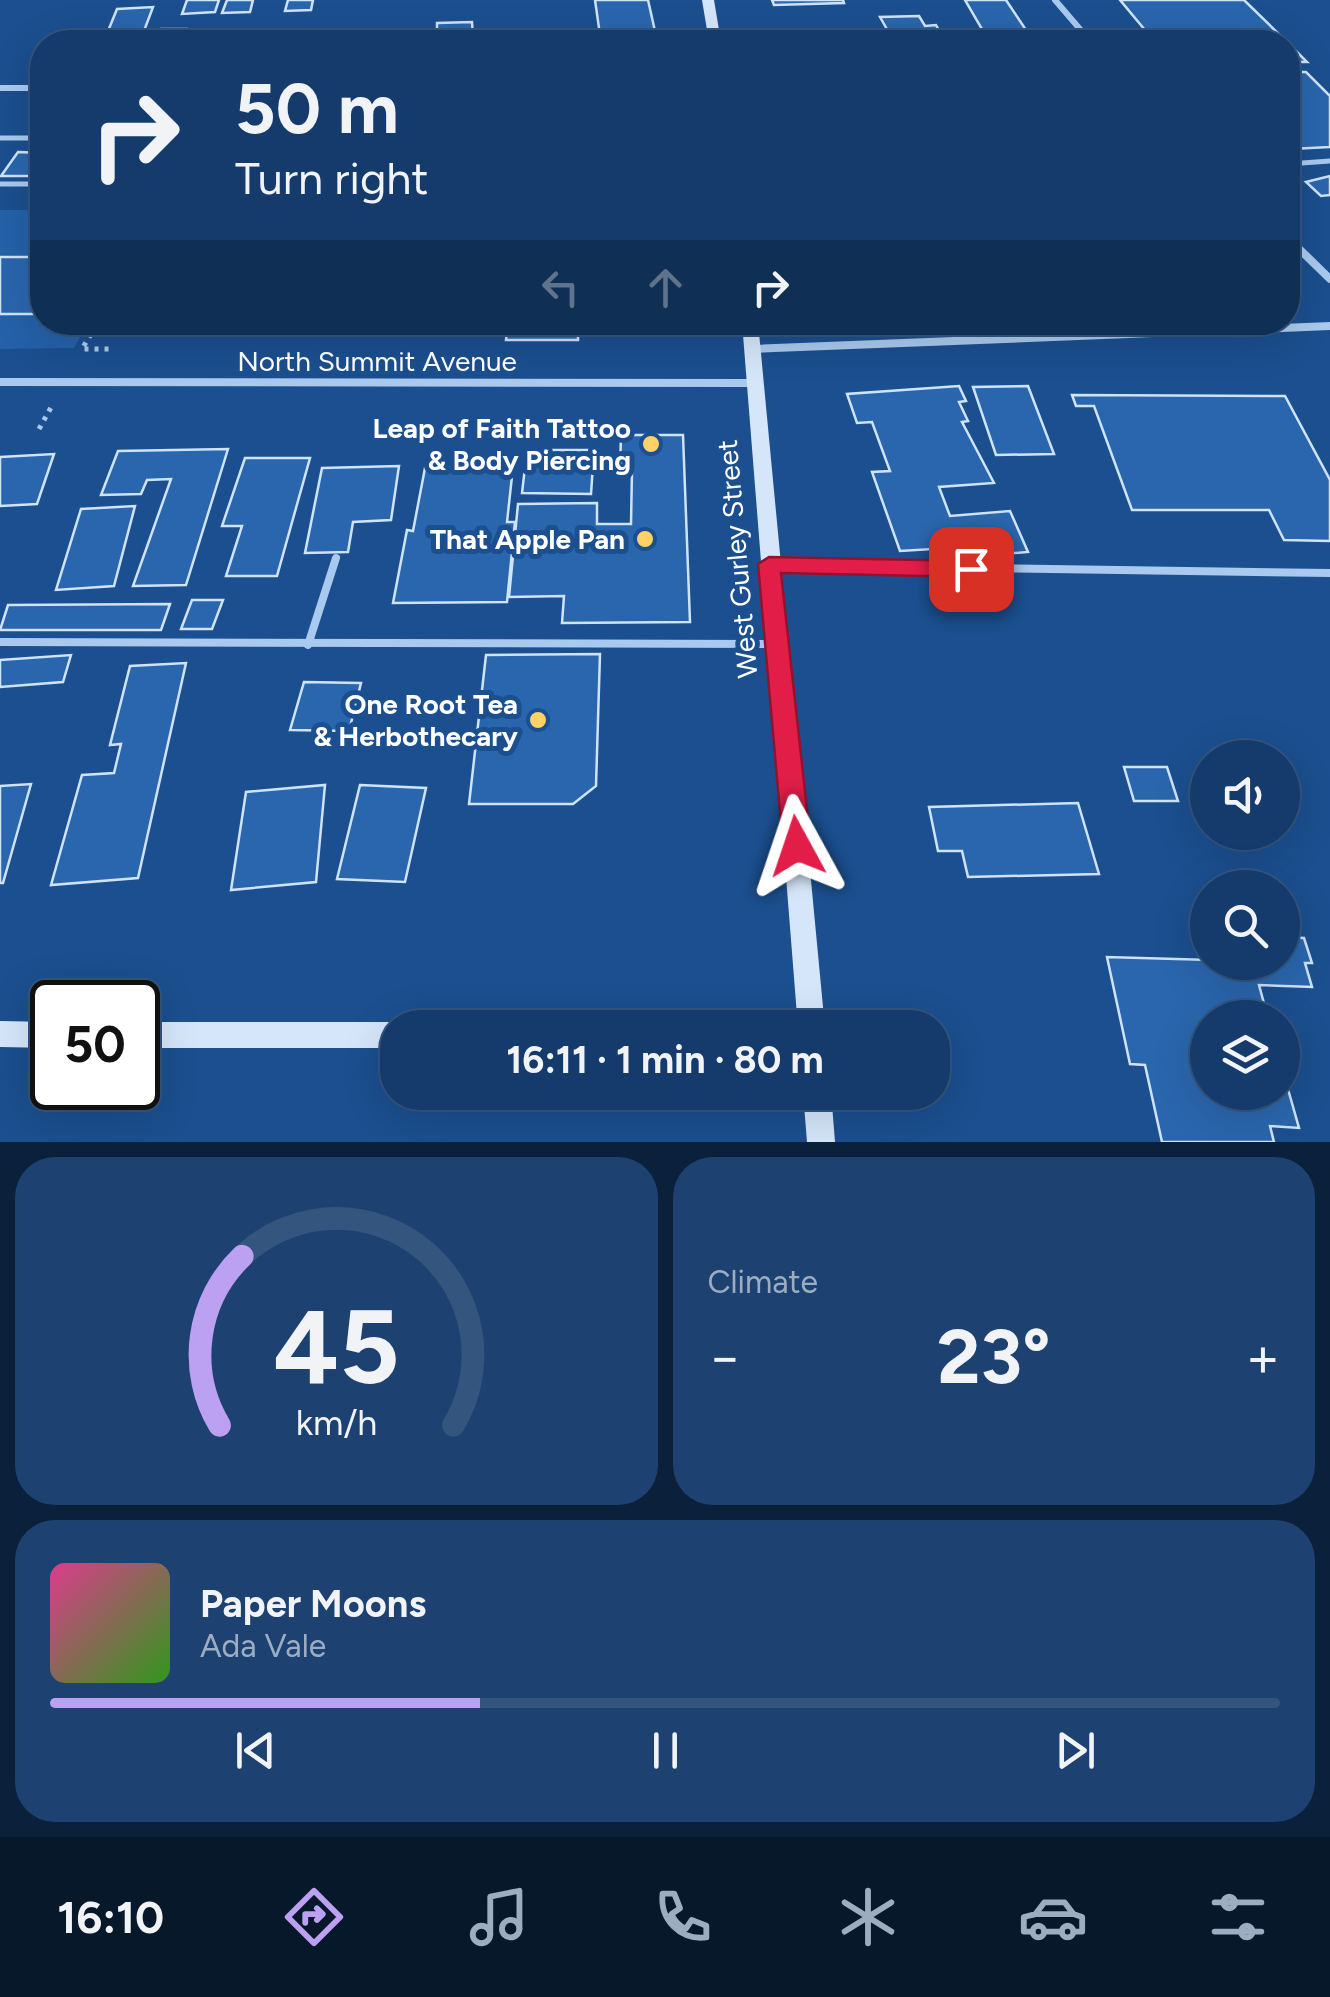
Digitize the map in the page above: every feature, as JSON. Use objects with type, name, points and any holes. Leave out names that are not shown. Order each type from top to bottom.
[{"type":"main road","points":[[708,0],[714,30]]},
{"type":"main road","name":"West Gurley Street","points":[[750,335],[811,1010]]},
{"type":"main road","points":[[0,1034],[30,1034]]},
{"type":"main road","points":[[160,1035],[380,1035]]},
{"type":"main road","points":[[818,1110],[821,1142]]},
{"type":"street","points":[[1055,0],[1081,30]]},
{"type":"street","points":[[0,88],[30,88]]},
{"type":"street","points":[[1300,250],[1330,279]]},
{"type":"street","points":[[1300,327],[1330,326]]},
{"type":"street","points":[[751,349],[1103,335]]},
{"type":"street","name":"North Summit Avenue","points":[[0,382],[754,383]]},
{"type":"lane","points":[[0,138],[30,138]]},
{"type":"lane","points":[[1300,163],[1330,161]]},
{"type":"lane","points":[[0,184],[30,184]]},
{"type":"lane","points":[[308,645],[336,558]]},
{"type":"lane","points":[[769,564],[1330,573]]},
{"type":"lane","points":[[0,642],[775,644]]},
{"type":"path","points":[[89,335],[82,348],[110,349]]},
{"type":"shaded area","points":[[0,210],[30,210],[30,257],[0,257]]},
{"type":"shaded area","points":[[0,314],[30,314],[30,335],[81,335],[74,348],[0,349]]},
{"type":"building","points":[[187,0],[219,0],[215,12],[182,14]]},
{"type":"building","points":[[227,0],[253,0],[250,12],[222,13]]},
{"type":"building","points":[[288,0],[313,0],[311,10],[285,11]]},
{"type":"building","points":[[595,0],[648,0],[655,30],[599,30]]},
{"type":"building","points":[[772,0],[843,0],[844,3],[774,5]]},
{"type":"building","points":[[965,0],[1006,0],[1026,30],[982,30]]},
{"type":"building","points":[[1120,0],[1244,0],[1275,30],[1145,30]]},
{"type":"building","points":[[153,7],[144,30],[108,30],[117,9]]},
{"type":"building","points":[[919,16],[925,26],[936,25],[939,30],[887,30],[880,17]]},
{"type":"building","points":[[472,22],[473,30],[437,30],[437,23]]},
{"type":"building","points":[[1300,72],[1306,72],[1330,96],[1330,147],[1300,149]]},
{"type":"building","points":[[18,152],[30,152],[30,176],[1,176]]},
{"type":"building","points":[[1330,176],[1330,195],[1321,196],[1306,182]]},
{"type":"building","points":[[0,257],[30,257],[30,314],[0,314]]},
{"type":"building","points":[[507,335],[578,335],[578,340],[506,340]]},
{"type":"building","points":[[959,386],[966,401],[959,402],[968,421],[962,422],[994,483],[939,487],[950,516],[1010,511],[1028,552],[937,559],[933,549],[900,551],[872,472],[890,471],[872,422],[857,423],[847,394]]},
{"type":"building","points":[[1028,386],[1054,454],[996,455],[973,387]]},
{"type":"building","points":[[1072,395],[1285,396],[1330,480],[1330,541],[1284,540],[1269,510],[1132,510],[1094,406],[1076,406]]},
{"type":"building","points":[[621,435],[683,435],[690,622],[562,623],[564,596],[509,597],[518,504],[597,503],[597,524],[631,524],[632,470],[620,470]]},
{"type":"building","points":[[228,449],[186,585],[133,586],[171,479],[147,480],[141,494],[101,495],[118,451]]},
{"type":"building","points":[[527,450],[594,450],[591,494],[522,493]]},
{"type":"building","points":[[54,454],[37,504],[0,506],[0,457]]},
{"type":"building","points":[[245,458],[310,458],[277,576],[226,576],[242,526],[222,526]]},
{"type":"building","points":[[399,466],[391,520],[353,522],[348,552],[305,553],[322,468]]},
{"type":"building","points":[[513,467],[507,522],[515,522],[507,602],[393,603],[407,530],[413,531],[425,468]]},
{"type":"building","points":[[135,506],[114,586],[56,590],[81,509]]},
{"type":"building","points":[[192,600],[223,600],[212,629],[181,629]]},
{"type":"building","points":[[170,604],[161,630],[0,630],[8,605]]},
{"type":"building","name":"One Root Tea & Herbothecary","points":[[600,654],[596,786],[573,804],[469,804],[486,655]]},
{"type":"building","points":[[71,655],[63,682],[0,687],[0,660]]},
{"type":"building","points":[[186,663],[138,878],[51,885],[82,775],[114,773],[121,744],[110,745],[130,666]]},
{"type":"building","points":[[304,682],[361,683],[349,731],[290,730]]},
{"type":"building","points":[[1124,767],[1167,767],[1178,801],[1134,801]]},
{"type":"building","points":[[31,784],[3,883],[0,883],[0,786]]},
{"type":"building","points":[[325,785],[316,882],[231,890],[246,792]]},
{"type":"building","points":[[360,785],[426,788],[405,882],[337,879]]},
{"type":"building","points":[[1078,803],[1099,874],[968,877],[962,851],[938,851],[929,807]]},
{"type":"building","points":[[1300,938],[1304,938],[1312,963],[1305,963],[1312,987],[1259,985],[1263,1000],[1190,1000],[1190,1110],[1294,1110],[1299,1128],[1270,1126],[1274,1142],[1162,1142],[1145,1065],[1130,1064],[1107,957],[1190,959],[1190,980],[1300,980]]},
{"type":"place","name":"Leap of Faith Tattoo & Body Piercing","points":[[651,444]]},
{"type":"place","name":"That Apple Pan","points":[[645,539]]},
{"type":"place","name":"One Root Tea & Herbothecary","points":[[538,720]]},
{"type":"route","points":[[797,846],[769,564],[971,569]]}]
